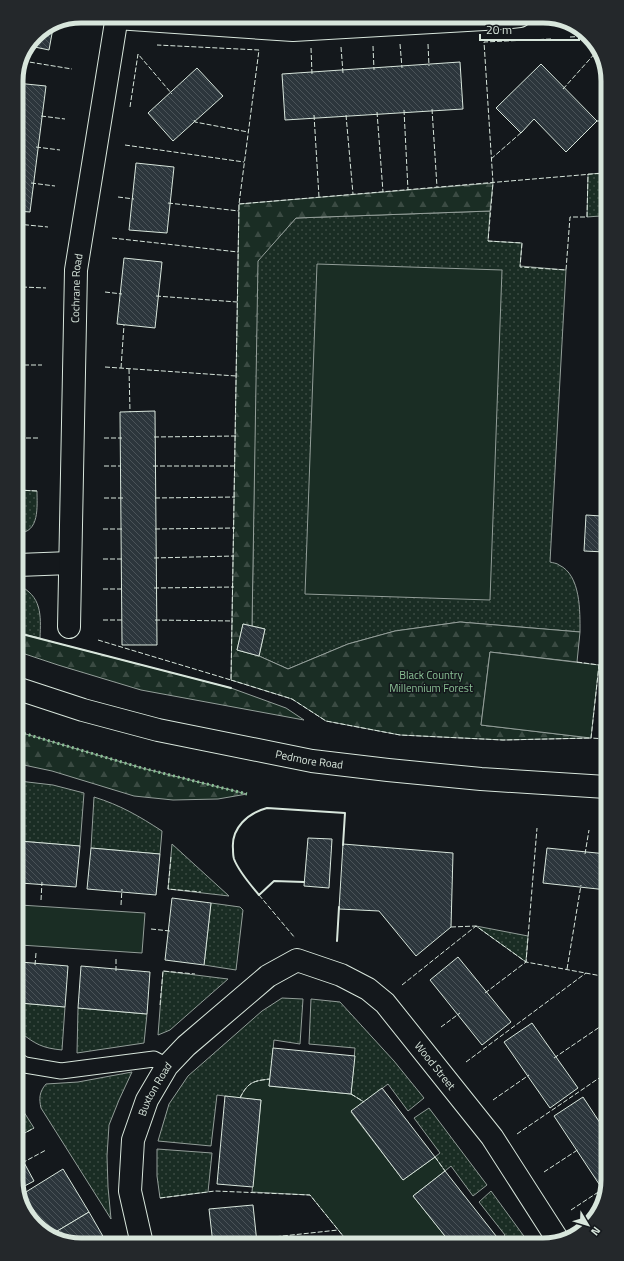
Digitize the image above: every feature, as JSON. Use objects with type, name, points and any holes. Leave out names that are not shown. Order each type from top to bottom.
[{"type":"main road","name":"Cochrane Road","points":[[69,627],[76,270],[115,23]]},
{"type":"main road","points":[[198,23],[293,30],[415,23]]},
{"type":"main road","points":[[23,565],[70,563]]},
{"type":"main road","name":"Pedmore Road","points":[[23,690],[83,710],[158,730],[312,761],[481,779],[601,787]]},
{"type":"main road","name":"Wood Street","points":[[268,976],[297,960],[341,975],[368,989],[385,1003],[492,1137],[556,1237]]},
{"type":"main road","name":"Buxton Road","points":[[141,1238],[130,1191],[132,1144],[147,1100],[167,1066],[186,1046],[268,976]]},
{"type":"lane","points":[[23,1064],[61,1071],[154,1059],[167,1066]]},
{"type":"green space","points":[[601,173],[600,216],[587,217],[588,174]]},
{"type":"green space","name":"Black Country Millennium Forest","points":[[493,183],[490,211],[296,218],[258,261],[252,626],[243,624],[237,650],[259,656],[288,669],[348,644],[395,631],[460,622],[580,632],[577,662],[490,652],[481,725],[591,738],[503,740],[400,735],[326,721],[292,699],[231,680],[239,204]]},
{"type":"green space","points":[[490,211],[488,241],[522,243],[520,266],[566,270],[550,562],[557,564],[566,570],[572,577],[578,595],[580,632],[460,622],[395,631],[348,644],[288,669],[259,656],[265,629],[252,626],[257,261],[296,218]]},
{"type":"green space","points":[[317,264],[502,270],[490,600],[305,594]]},
{"type":"green space","points":[[23,490],[37,491],[36,518],[34,524],[23,532]]},
{"type":"green space","points":[[23,588],[32,595],[36,601],[40,614],[40,638],[23,634]]},
{"type":"green space","points":[[23,634],[231,688],[286,708],[304,720],[141,690],[23,653]]},
{"type":"green space","points":[[490,652],[599,665],[591,738],[481,725]]},
{"type":"green space","points":[[23,733],[142,768],[247,794],[218,799],[173,800],[134,796],[52,771],[23,765]]},
{"type":"green space","points":[[23,781],[53,785],[84,793],[80,846],[23,841]]},
{"type":"green space","points":[[94,797],[129,811],[162,831],[160,854],[91,848]]},
{"type":"green space","points":[[172,844],[229,896],[168,889]]},
{"type":"green space","points":[[211,903],[240,907],[243,910],[236,970],[204,965]]},
{"type":"green space","points":[[23,905],[145,913],[142,953],[23,945]]},
{"type":"green space","points":[[476,926],[528,936],[526,962]]},
{"type":"green space","points":[[163,971],[228,979],[170,1030],[158,1035]]},
{"type":"green space","points":[[282,998],[303,999],[300,1044],[274,1040],[270,1079],[252,1083],[240,1098],[217,1095],[211,1146],[158,1141],[169,1104],[188,1076],[262,1011]]},
{"type":"green space","points":[[311,999],[340,1002],[394,1061],[424,1098],[408,1111],[388,1084],[364,1102],[351,1094],[355,1048],[309,1044]]},
{"type":"green space","points":[[23,1003],[65,1007],[62,1050],[39,1045],[23,1034]]},
{"type":"green space","points":[[78,1008],[147,1014],[144,1043],[77,1053]]},
{"type":"green space","points":[[132,1072],[109,1125],[107,1156],[111,1219],[41,1108],[40,1096],[46,1084],[78,1082]]},
{"type":"green space","points":[[270,1079],[269,1086],[351,1094],[364,1102],[351,1112],[403,1180],[435,1157],[445,1171],[413,1196],[447,1238],[345,1238],[310,1195],[252,1192],[261,1100],[240,1098],[249,1085]]},
{"type":"green space","points":[[429,1108],[487,1185],[473,1196],[451,1166],[445,1171],[435,1157],[440,1153],[414,1118]]},
{"type":"green space","points":[[23,1111],[34,1128],[23,1134]]},
{"type":"green space","points":[[157,1149],[212,1153],[208,1192],[160,1198],[157,1176]]},
{"type":"green space","points":[[491,1191],[525,1238],[502,1238],[505,1235],[479,1202]]},
{"type":"building","points":[[52,31],[49,50],[34,47],[43,37]]},
{"type":"building","points":[[460,62],[463,109],[285,120],[282,74]]},
{"type":"building","points":[[541,64],[597,121],[566,152],[534,119],[521,133],[496,108]]},
{"type":"building","points":[[197,68],[223,96],[173,141],[148,113]]},
{"type":"building","points":[[23,84],[46,86],[30,212],[23,211]]},
{"type":"building","points":[[136,163],[174,167],[167,233],[129,230]]},
{"type":"building","points":[[23,255],[24,255],[23,285]]},
{"type":"building","points":[[124,258],[162,262],[155,328],[117,324]]},
{"type":"building","points":[[155,411],[157,645],[122,645],[120,412]]},
{"type":"building","points":[[586,515],[601,516],[601,552],[584,551]]},
{"type":"building","points":[[243,624],[265,629],[259,656],[237,650]]},
{"type":"building","points":[[308,838],[332,839],[329,888],[304,886]]},
{"type":"building","points":[[23,841],[80,846],[76,887],[23,883]]},
{"type":"building","points":[[343,844],[453,853],[451,927],[416,956],[379,911],[339,909]]},
{"type":"building","points":[[91,848],[160,854],[156,895],[87,889]]},
{"type":"building","points":[[547,848],[601,853],[601,889],[543,883]]},
{"type":"building","points":[[172,898],[211,903],[204,965],[165,960]]},
{"type":"building","points":[[458,957],[511,1022],[482,1045],[430,980]]},
{"type":"building","points":[[23,962],[68,966],[65,1007],[23,1003]]},
{"type":"building","points":[[81,966],[150,972],[147,1014],[78,1008]]},
{"type":"building","points":[[532,1023],[578,1088],[550,1108],[504,1042]]},
{"type":"building","points":[[273,1048],[355,1056],[351,1094],[269,1086]]},
{"type":"building","points":[[382,1088],[435,1157],[403,1180],[351,1111]]},
{"type":"building","points":[[225,1096],[261,1100],[253,1187],[217,1184]]},
{"type":"building","points":[[583,1097],[601,1124],[601,1183],[599,1184],[554,1116]]},
{"type":"building","points":[[23,1161],[34,1181],[24,1187]]},
{"type":"building","points":[[63,1169],[89,1212],[55,1232],[37,1218],[33,1209],[32,1210],[27,1202],[24,1193]]},
{"type":"building","points":[[445,1171],[498,1238],[447,1238],[413,1196]]},
{"type":"building","points":[[253,1205],[256,1238],[212,1238],[209,1209]]},
{"type":"building","points":[[89,1212],[104,1238],[77,1238],[55,1232]]},
{"type":"hedge","points":[[23,733],[142,768],[247,794]]},
{"type":"fence","points":[[570,37],[580,36]]},
{"type":"fence","points":[[551,39],[484,42],[493,183],[488,241],[522,243],[520,267],[566,270],[570,217],[587,217],[588,174]]},
{"type":"fence","points":[[400,44],[402,68]]},
{"type":"fence","points":[[428,44],[429,66]]},
{"type":"fence","points":[[98,640],[231,680],[239,204],[259,50],[157,45]]},
{"type":"fence","points":[[373,46],[374,70]]},
{"type":"fence","points":[[341,47],[343,73]]},
{"type":"fence","points":[[311,48],[312,74]]},
{"type":"fence","points":[[130,107],[138,54],[172,94]]},
{"type":"fence","points":[[563,89],[594,54]]},
{"type":"fence","points":[[27,62],[72,69]]},
{"type":"fence","points":[[432,109],[437,187]]},
{"type":"fence","points":[[404,110],[408,190]]},
{"type":"fence","points":[[377,112],[383,192]]},
{"type":"fence","points":[[314,115],[319,197]]},
{"type":"fence","points":[[346,115],[353,194]]},
{"type":"fence","points":[[41,116],[65,119]]},
{"type":"fence","points":[[194,120],[195,122],[248,132]]},
{"type":"fence","points":[[491,159],[523,131]]},
{"type":"fence","points":[[125,145],[244,162]]},
{"type":"fence","points":[[36,147],[60,150]]},
{"type":"fence","points":[[239,204],[601,173]]},
{"type":"fence","points":[[31,183],[55,186]]},
{"type":"fence","points":[[118,197],[134,199]]},
{"type":"fence","points":[[168,203],[239,211]]},
{"type":"fence","points":[[23,225],[48,227]]},
{"type":"fence","points":[[112,238],[238,252]]},
{"type":"fence","points":[[23,287],[46,288]]},
{"type":"fence","points":[[105,292],[122,294]]},
{"type":"fence","points":[[156,296],[237,302]]},
{"type":"fence","points":[[121,368],[124,325]]},
{"type":"fence","points":[[23,365],[42,365]]},
{"type":"fence","points":[[105,367],[236,376]]},
{"type":"fence","points":[[129,369],[130,412]]},
{"type":"fence","points":[[154,437],[236,436]]},
{"type":"fence","points":[[23,438],[39,438]]},
{"type":"fence","points":[[104,438],[122,438]]},
{"type":"fence","points":[[104,466],[121,466]]},
{"type":"fence","points":[[153,466],[235,466]]},
{"type":"fence","points":[[23,490],[37,491]]},
{"type":"fence","points":[[155,498],[235,497]]},
{"type":"fence","points":[[104,498],[123,498]]},
{"type":"fence","points":[[155,529],[235,528]]},
{"type":"fence","points":[[103,529],[123,529]]},
{"type":"fence","points":[[154,558],[234,556]]},
{"type":"fence","points":[[103,559],[124,559]]},
{"type":"fence","points":[[154,588],[234,587]]},
{"type":"fence","points":[[103,589],[124,589]]},
{"type":"fence","points":[[103,620],[123,620]]},
{"type":"fence","points":[[155,620],[233,621]]},
{"type":"fence","points":[[577,662],[599,665],[591,738],[601,739]]},
{"type":"fence","points":[[231,680],[292,699],[326,721],[400,735],[503,740],[591,738]]},
{"type":"fence","points":[[402,985],[476,926],[526,962],[537,828]]},
{"type":"fence","points":[[585,854],[589,830]]},
{"type":"fence","points":[[171,857],[168,889],[201,892]]},
{"type":"fence","points":[[41,900],[42,882]]},
{"type":"fence","points":[[567,969],[581,885]]},
{"type":"fence","points":[[121,905],[122,889]]},
{"type":"fence","points":[[259,895],[295,938]]},
{"type":"fence","points":[[451,927],[476,926]]},
{"type":"fence","points":[[151,929],[170,931]]},
{"type":"fence","points":[[35,965],[36,953]]},
{"type":"fence","points":[[116,957],[116,971]]},
{"type":"fence","points":[[485,993],[526,962],[601,976]]},
{"type":"fence","points":[[160,1005],[163,971],[195,974]]},
{"type":"fence","points":[[466,1062],[586,973]]},
{"type":"fence","points":[[441,1027],[460,1013]]},
{"type":"fence","points":[[554,1058],[601,1026]]},
{"type":"fence","points":[[493,1100],[529,1075]]},
{"type":"fence","points":[[517,1134],[601,1077]]},
{"type":"fence","points":[[240,1098],[252,1083],[270,1079]]},
{"type":"fence","points":[[351,1094],[364,1102]]},
{"type":"fence","points":[[23,1134],[34,1128]]},
{"type":"fence","points":[[544,1172],[579,1149]]},
{"type":"fence","points":[[23,1162],[46,1150]]},
{"type":"fence","points":[[435,1157],[445,1171]]},
{"type":"fence","points":[[160,1198],[215,1191],[310,1195],[345,1238]]},
{"type":"fence","points":[[579,1205],[600,1191]]},
{"type":"fence","points":[[264,1238],[338,1230]]},
{"type":"wall","points":[[23,634],[231,688]]},
{"type":"wall","points":[[304,882],[274,881],[259,895],[248,882],[236,864],[234,858],[233,841],[242,822],[260,810],[267,808],[345,813],[343,845]]},
{"type":"wall","points":[[337,941],[339,907]]}]
